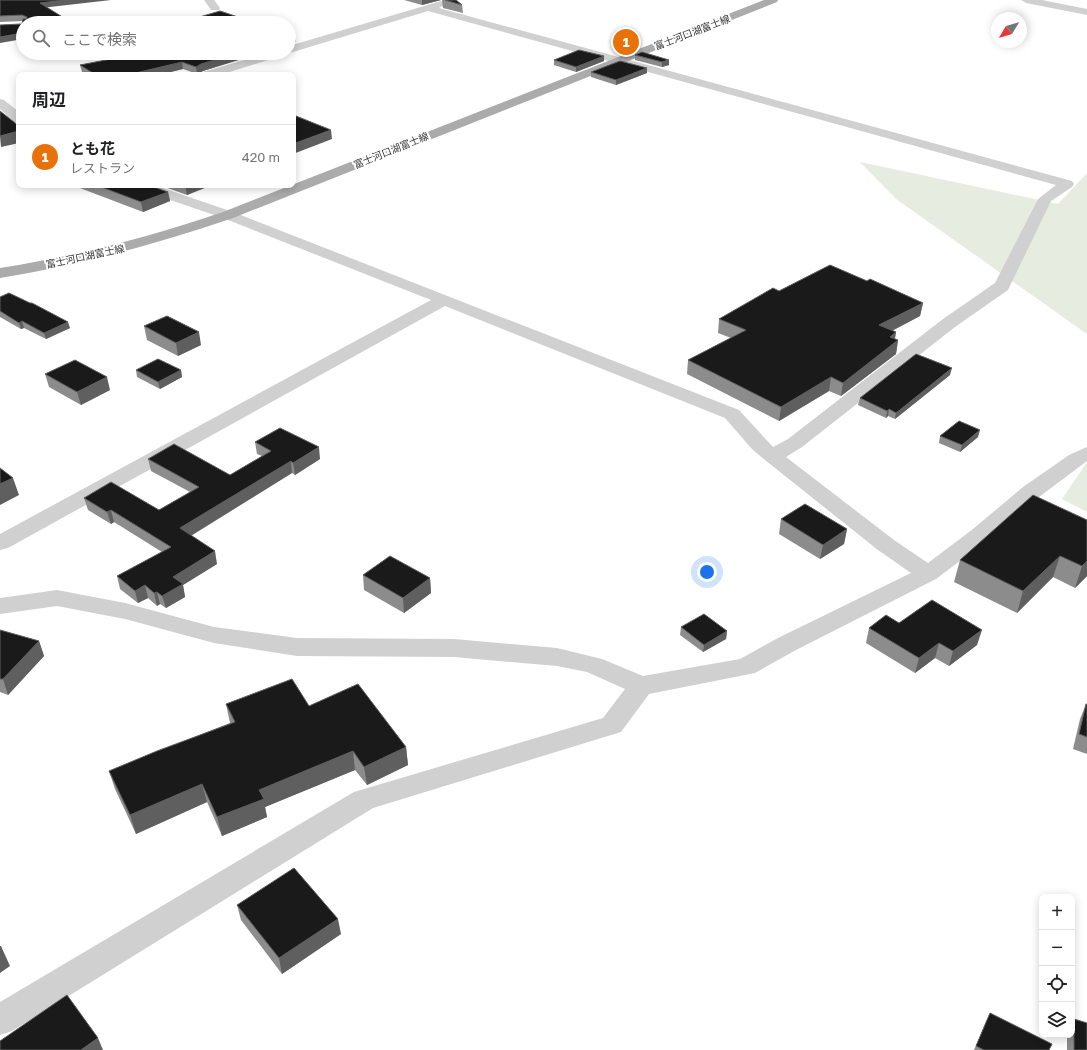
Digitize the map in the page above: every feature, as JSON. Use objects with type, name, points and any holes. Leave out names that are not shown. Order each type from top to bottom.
[{"type":"main road","name":"富士河口湖富士線","points":[[0,273],[74,260],[127,247],[228,215],[773,0]]},
{"type":"street","points":[[296,48],[454,0]]},
{"type":"street","points":[[1026,0],[1087,12]]},
{"type":"street","points":[[428,8],[1067,184],[1045,199],[1002,286],[949,324],[796,443],[772,456]]},
{"type":"street","points":[[217,72],[257,60]]},
{"type":"street","points":[[0,103],[16,101]]},
{"type":"street","points":[[0,103],[16,116]]},
{"type":"street","points":[[149,188],[228,215],[732,414],[759,445],[772,456],[886,545],[928,574]]},
{"type":"street","points":[[0,544],[444,300]]},
{"type":"street","points":[[0,606],[57,598],[125,611],[214,635],[297,647],[454,648],[557,657],[593,665],[641,686],[746,666],[928,574],[981,534],[1031,492],[1076,459],[1087,453]]},
{"type":"street","points":[[0,1020],[364,800],[612,726],[641,686]]},
{"type":"shaded area","points":[[860,162],[1058,204],[1087,173],[1087,334],[896,199]]},
{"type":"shaded area","points":[[1087,462],[1087,512],[1062,499]]},
{"type":"building","points":[[0,0],[66,0],[40,3],[61,16],[0,16]]},
{"type":"building","points":[[445,0],[456,0],[462,5]]},
{"type":"building","points":[[220,11],[235,16],[203,16]]},
{"type":"building","points":[[16,24],[16,34],[0,37],[0,25]]},
{"type":"building","points":[[579,50],[604,56],[576,67],[554,60]]},
{"type":"building","points":[[642,52],[669,60],[662,62],[635,55]]},
{"type":"building","points":[[106,60],[214,60],[196,67],[182,62],[140,72],[91,72],[80,65]]},
{"type":"building","points":[[620,61],[647,68],[616,80],[591,72]]},
{"type":"building","points":[[0,111],[16,124],[16,132],[0,136]]},
{"type":"building","points":[[296,116],[331,130],[296,143]]},
{"type":"building","points":[[104,188],[157,188],[168,192],[141,202]]},
{"type":"building","points":[[830,265],[867,281],[870,279],[923,303],[879,325],[896,332],[890,337],[898,340],[843,383],[831,377],[781,407],[688,360],[746,330],[719,319],[773,288],[779,291]]},
{"type":"building","points":[[9,293],[68,322],[44,333],[22,321],[19,323],[0,311],[0,297]]},
{"type":"building","points":[[167,316],[199,332],[176,343],[144,326]]},
{"type":"building","points":[[916,354],[952,368],[896,413],[889,409],[887,411],[860,398]]},
{"type":"building","points":[[158,359],[181,370],[158,382],[136,370]]},
{"type":"building","points":[[75,360],[107,377],[77,392],[45,374]]},
{"type":"building","points":[[959,421],[980,430],[962,445],[940,436]]},
{"type":"building","points":[[280,428],[319,447],[293,463],[291,461],[180,528],[215,551],[173,577],[183,584],[162,596],[157,592],[154,593],[145,585],[135,591],[117,576],[171,547],[111,510],[107,512],[84,498],[111,482],[159,510],[199,487],[148,459],[174,444],[230,475],[271,451],[255,442]]},
{"type":"building","points":[[0,468],[13,478],[0,484]]},
{"type":"building","points":[[1033,495],[1087,520],[1087,561],[1082,566],[1060,556],[1023,591],[960,560]]},
{"type":"building","points":[[805,504],[847,529],[823,545],[781,519]]},
{"type":"building","points":[[390,556],[430,578],[403,598],[363,575]]},
{"type":"building","points":[[932,600],[982,630],[953,651],[939,643],[919,658],[869,628],[886,615],[899,623]]},
{"type":"building","points":[[704,614],[727,631],[704,645],[681,627]]},
{"type":"building","points":[[0,630],[39,641],[3,679],[0,679]]},
{"type":"building","points":[[292,679],[309,706],[358,684],[406,747],[364,767],[353,751],[259,790],[264,799],[217,817],[202,784],[130,815],[109,771],[157,751],[235,722],[226,704]]},
{"type":"building","points":[[1087,704],[1087,737],[1079,734]]},
{"type":"building","points":[[294,868],[338,919],[279,958],[237,905]]},
{"type":"building","points":[[67,995],[98,1038],[81,1050],[0,1050],[0,1041]]},
{"type":"building","points":[[990,1013],[1052,1044],[1049,1050],[984,1050],[976,1046]]},
{"type":"building","points":[[1075,1019],[1087,1023],[1087,1050],[1074,1050]]},
{"type":"place","name":"とも花","points":[[626,42]]}]
